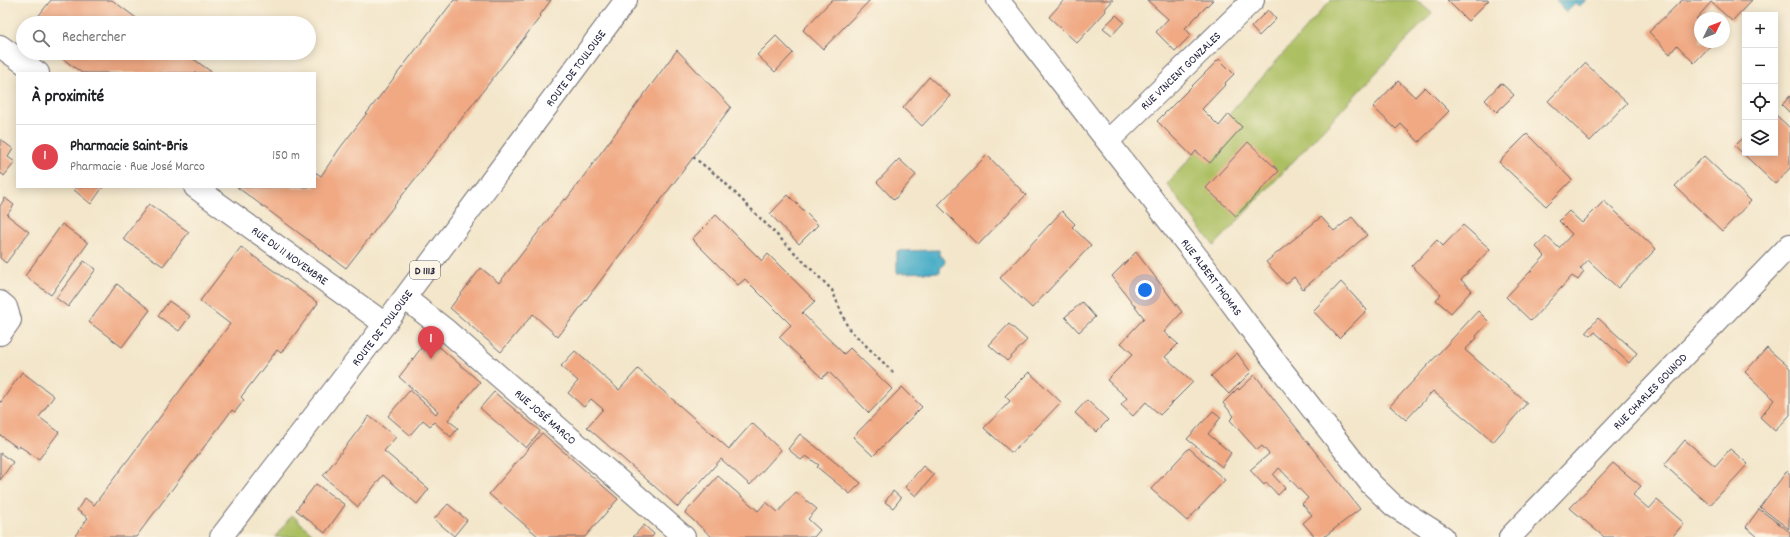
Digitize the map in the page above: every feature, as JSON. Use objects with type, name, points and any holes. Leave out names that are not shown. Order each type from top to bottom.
[{"type":"street","name":"ROUTE DE TOULOUSE","points":[[221,537],[405,298],[626,0]]},
{"type":"street","name":"RUE ALBERT THOMAS","points":[[998,0],[1108,141],[1270,355],[1371,484],[1394,506],[1443,537]]},
{"type":"street","name":"RUE VINCENT GONZALES","points":[[1108,141],[1253,0]]},
{"type":"street","points":[[0,46],[16,57]]},
{"type":"street","points":[[20,60],[37,72]]},
{"type":"street","name":"RUE DU 11 NOVEMBRE","points":[[196,188],[384,324]]},
{"type":"street","name":"RUE CHARLES GOUNOD","points":[[1510,537],[1790,244]]},
{"type":"street","name":"RUE JOSÉ MARCO","points":[[405,298],[442,327],[684,537]]},
{"type":"street","points":[[0,302],[6,306],[10,320],[0,334]]},
{"type":"path","points":[[693,157],[718,177],[832,290],[848,328],[896,374]]},
{"type":"green space","points":[[1331,0],[1416,0],[1432,13],[1214,246],[1167,184]]},
{"type":"green space","points":[[292,515],[316,537],[275,537]]},
{"type":"water","points":[[1556,0],[1586,0],[1579,7],[1575,4],[1567,12]]},
{"type":"water","points":[[939,250],[939,255],[945,260],[944,265],[940,268],[940,272],[897,273],[897,251]]},
{"type":"building","points":[[51,0],[112,0],[134,16],[38,16]]},
{"type":"building","points":[[454,0],[551,0],[540,15],[541,16],[346,268],[238,188],[316,188],[316,173],[321,176],[340,148]]},
{"type":"building","points":[[832,0],[870,0],[823,49],[803,30]]},
{"type":"building","points":[[1064,0],[1113,0],[1105,9],[1106,11],[1077,43],[1049,17]]},
{"type":"building","points":[[1147,0],[1213,0],[1185,28],[1191,35],[1175,51],[1156,32],[1168,19]]},
{"type":"building","points":[[1447,0],[1489,0],[1468,21]]},
{"type":"building","points":[[1682,0],[1752,0],[1732,21],[1730,19],[1730,12],[1722,12],[1711,2],[1702,12],[1694,12],[1694,48],[1708,48],[1694,63],[1677,45],[1670,54],[1649,32]]},
{"type":"building","points":[[1268,10],[1276,19],[1259,36],[1251,27]]},
{"type":"building","points":[[1116,15],[1124,22],[1112,35],[1103,28]]},
{"type":"building","points":[[776,36],[793,53],[775,72],[757,55]]},
{"type":"building","points":[[677,50],[731,107],[558,337],[533,314],[501,352],[450,308],[481,268],[499,283],[564,199],[566,200]]},
{"type":"building","points":[[1219,59],[1234,74],[1202,109],[1219,126],[1229,114],[1242,127],[1210,163],[1196,151],[1192,156],[1157,121]]},
{"type":"building","points":[[64,60],[195,60],[212,72],[81,72]]},
{"type":"building","points":[[1585,63],[1627,103],[1590,141],[1548,101]]},
{"type":"building","points":[[929,77],[950,96],[922,126],[903,108]]},
{"type":"building","points":[[1398,81],[1415,97],[1425,87],[1449,111],[1419,142],[1401,124],[1396,129],[1373,107]]},
{"type":"building","points":[[1501,83],[1514,95],[1497,112],[1485,100]]},
{"type":"building","points":[[1790,96],[1790,113],[1782,105]]},
{"type":"building","points":[[1778,117],[1790,128],[1790,168],[1775,184],[1746,156],[1778,156]]},
{"type":"building","points":[[1527,134],[1572,180],[1546,206],[1499,162]]},
{"type":"building","points":[[0,139],[13,149],[8,157],[15,162],[4,176],[1,173],[0,175]]},
{"type":"building","points":[[1742,139],[1742,153],[1735,146]]},
{"type":"building","points":[[1248,142],[1279,171],[1236,216],[1206,188]]},
{"type":"building","points":[[987,155],[1026,195],[978,245],[938,205]]},
{"type":"building","points":[[1704,156],[1751,201],[1722,231],[1675,186]]},
{"type":"building","points":[[899,159],[916,175],[894,200],[877,182]]},
{"type":"building","points":[[75,188],[102,188],[91,204],[74,190]]},
{"type":"building","points":[[788,195],[818,225],[799,244],[770,214]]},
{"type":"building","points":[[5,198],[14,205],[7,215],[29,232],[6,263],[0,258],[0,206]]},
{"type":"building","points":[[1604,201],[1656,249],[1618,288],[1588,260],[1580,269],[1584,272],[1578,280],[1572,276],[1531,321],[1506,297],[1545,256],[1536,247],[1546,236],[1559,248],[1572,234],[1559,221],[1569,211],[1582,223]]},
{"type":"building","points":[[149,204],[189,232],[163,266],[123,239]]},
{"type":"building","points":[[1062,211],[1075,224],[1072,227],[1091,245],[1032,308],[1000,278]]},
{"type":"building","points":[[716,215],[762,261],[768,254],[815,301],[802,313],[844,354],[850,348],[892,389],[869,413],[829,372],[822,378],[779,337],[791,325],[745,279],[738,285],[692,239]]},
{"type":"building","points":[[1321,217],[1334,231],[1352,217],[1367,235],[1303,289],[1294,277],[1286,284],[1266,262]]},
{"type":"building","points":[[62,224],[88,243],[51,295],[25,276]]},
{"type":"building","points":[[1463,225],[1490,249],[1461,280],[1472,290],[1451,313],[1436,300],[1441,294],[1412,266],[1437,240],[1443,246]]},
{"type":"building","points":[[241,247],[318,303],[281,353],[277,350],[241,397],[244,400],[235,412],[232,410],[136,537],[74,537],[88,518],[77,510],[85,498],[94,505],[230,324],[200,301]]},
{"type":"building","points":[[1136,252],[1182,312],[1164,332],[1178,344],[1165,357],[1193,382],[1160,415],[1146,402],[1133,416],[1121,405],[1127,398],[1107,380],[1133,354],[1121,343],[1144,318],[1112,276]]},
{"type":"building","points":[[84,261],[96,269],[68,307],[56,298]]},
{"type":"building","points":[[1341,282],[1367,310],[1339,338],[1313,311]]},
{"type":"building","points":[[117,284],[150,310],[122,347],[89,322]]},
{"type":"building","points":[[169,301],[190,316],[179,331],[158,316]]},
{"type":"building","points":[[1082,302],[1095,317],[1079,332],[1065,317]]},
{"type":"building","points":[[1478,311],[1489,322],[1476,336],[1477,338],[1465,350],[1527,403],[1493,442],[1433,391],[1406,420],[1390,406]]},
{"type":"building","points":[[1598,318],[1637,353],[1629,363],[1595,332],[1591,336],[1586,332]]},
{"type":"building","points":[[1009,324],[1027,340],[1007,361],[989,345]]},
{"type":"building","points":[[429,338],[480,382],[448,420],[458,428],[451,437],[434,422],[430,426],[423,420],[410,435],[388,416],[410,390],[436,414],[438,411],[399,377]]},
{"type":"building","points":[[1767,348],[1790,368],[1790,415],[1775,431],[1760,417],[1774,400],[1745,372]]},
{"type":"building","points":[[575,351],[619,390],[638,369],[729,449],[752,423],[781,450],[750,485],[721,459],[678,507],[587,427],[603,409],[591,399],[584,407],[568,393],[578,381],[561,366]]},
{"type":"building","points":[[1237,353],[1251,372],[1229,394],[1211,376]]},
{"type":"building","points":[[22,372],[54,396],[39,417],[59,432],[39,459],[19,446],[18,448],[0,435],[0,401],[1,402]]},
{"type":"building","points":[[1029,372],[1061,402],[1012,453],[984,428],[1010,401],[1005,396]]},
{"type":"building","points":[[1255,375],[1360,509],[1324,537],[1315,537],[1303,523],[1312,515],[1302,504],[1308,498],[1279,468],[1273,475],[1285,488],[1278,495],[1266,482],[1264,485],[1250,470],[1269,454],[1262,446],[1257,450],[1230,420],[1234,416],[1223,403],[1238,388],[1239,390]]},
{"type":"building","points":[[902,387],[922,407],[873,456],[853,437]]},
{"type":"building","points":[[494,392],[540,431],[526,448],[480,408]]},
{"type":"building","points":[[1087,400],[1108,420],[1096,432],[1075,413]]},
{"type":"building","points":[[1213,411],[1221,417],[1208,434],[1231,453],[1222,467],[1187,439]]},
{"type":"building","points":[[369,416],[396,437],[384,451],[429,489],[417,504],[383,475],[358,507],[323,476]]},
{"type":"building","points":[[542,433],[618,499],[585,537],[539,537],[489,494]]},
{"type":"building","points":[[800,434],[861,483],[850,494],[817,467],[819,465],[806,456],[801,460],[788,449]]},
{"type":"building","points":[[1685,440],[1715,466],[1730,449],[1748,464],[1710,505],[1664,465]]},
{"type":"building","points":[[1189,448],[1225,480],[1187,521],[1151,489]]},
{"type":"building","points":[[0,453],[13,462],[0,480]]},
{"type":"building","points":[[1613,463],[1641,486],[1633,495],[1649,509],[1657,500],[1684,523],[1672,537],[1604,537],[1570,508]]},
{"type":"building","points":[[923,466],[934,475],[916,496],[905,487]]},
{"type":"building","points":[[1787,471],[1790,474],[1789,529],[1760,507]]},
{"type":"building","points":[[718,476],[758,511],[766,502],[778,512],[796,492],[817,509],[808,519],[820,530],[814,537],[712,537],[685,513]]},
{"type":"building","points":[[316,484],[345,505],[325,533],[296,510]]},
{"type":"building","points":[[893,491],[901,498],[893,508],[885,502]]},
{"type":"building","points":[[448,504],[467,520],[454,536],[434,519]]},
{"type":"building","points":[[1759,509],[1790,532],[1790,537],[1758,537],[1746,527]]},
{"type":"building","points":[[644,525],[654,534],[652,537],[633,537]]},
{"type":"place","name":"Pharmacie Saint-Bris","points":[[431,359]]}]
